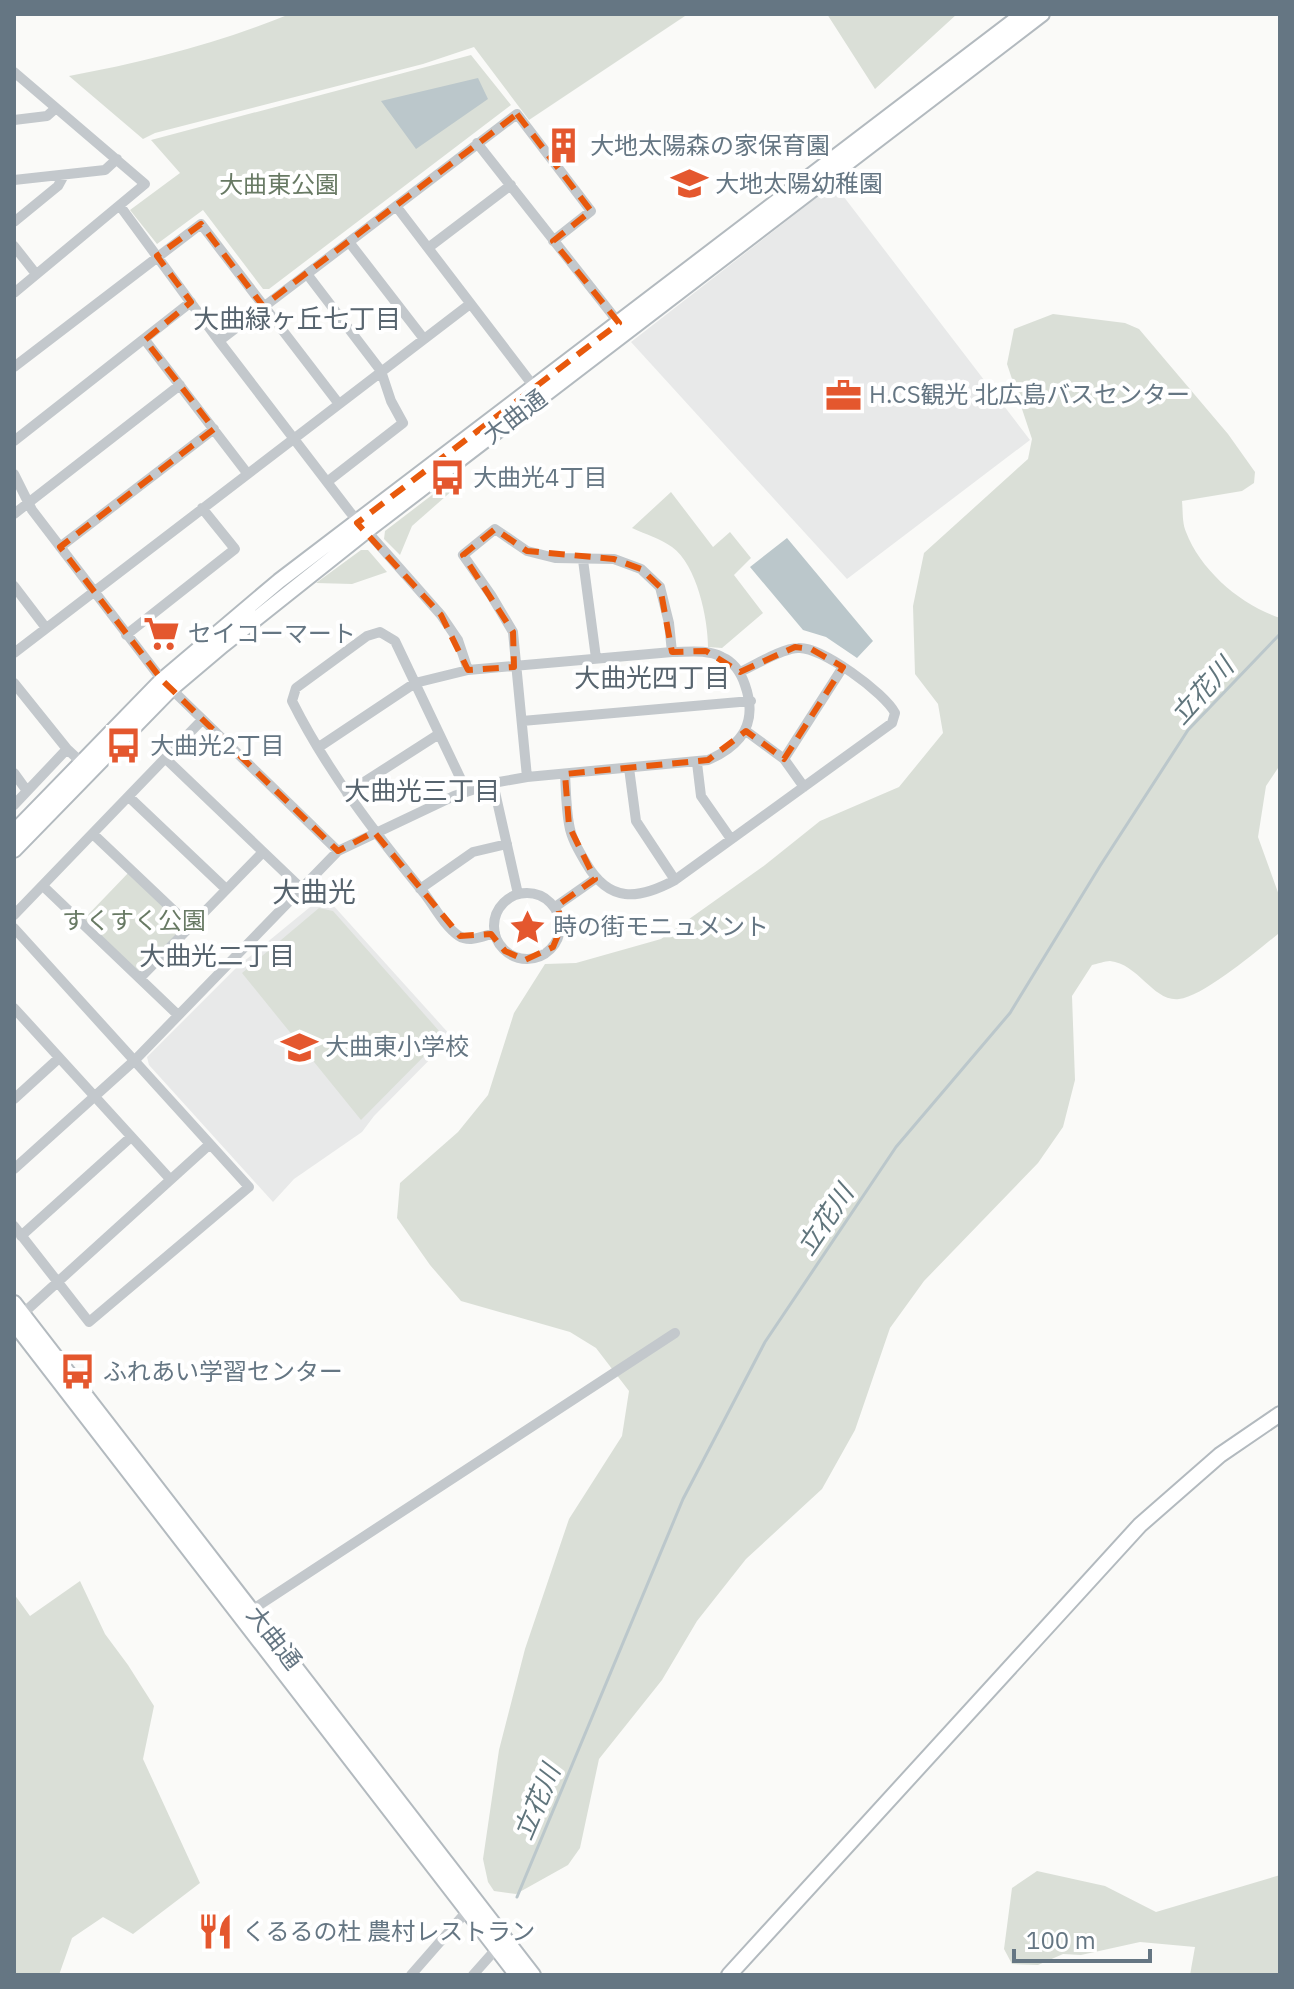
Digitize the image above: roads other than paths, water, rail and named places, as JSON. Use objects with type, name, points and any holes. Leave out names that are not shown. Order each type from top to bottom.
[{"type":"street","name":"大曲通","points":[[623,328],[1023,14]]},
{"type":"street","name":"大曲通","points":[[14,832],[81,762],[166,685],[223,645],[362,527],[1042,14]]},
{"type":"street","points":[[14,72],[145,184],[14,293]]},
{"type":"street","points":[[14,120],[47,116],[56,108]]},
{"type":"street","points":[[219,341],[517,114],[591,211],[553,241]]},
{"type":"street","points":[[477,143],[623,328]]},
{"type":"street","points":[[14,180],[105,170],[117,159]]},
{"type":"street","points":[[14,222],[58,186],[64,175]]},
{"type":"street","points":[[428,248],[511,185]]},
{"type":"street","points":[[120,206],[362,527],[441,615],[458,640],[468,670]]},
{"type":"street","points":[[396,206],[538,392]]},
{"type":"street","points":[[14,367],[201,224],[339,404]]},
{"type":"street","points":[[349,242],[424,339]]},
{"type":"street","points":[[14,246],[36,274]]},
{"type":"street","points":[[307,274],[381,371],[391,401],[403,423],[327,482]]},
{"type":"street","points":[[14,441],[191,302]]},
{"type":"street","points":[[14,653],[470,304]]},
{"type":"street","points":[[145,340],[247,473]]},
{"type":"street","points":[[14,514],[180,385]]},
{"type":"street","points":[[60,547],[214,429]]},
{"type":"street","points":[[14,474],[27,502],[166,685],[338,851]]},
{"type":"street","points":[[126,635],[235,549],[202,508]]},
{"type":"street","points":[[527,777],[513,632],[463,555],[495,529],[527,551],[555,558],[614,559],[641,569],[660,587],[672,652]]},
{"type":"street","points":[[583,560],[596,658]]},
{"type":"street","points":[[14,586],[46,628]]},
{"type":"street","points":[[466,790],[395,641],[380,632],[367,636],[296,688],[292,701],[347,793],[420,889],[460,936],[472,940],[495,933]]},
{"type":"street","points":[[565,774],[569,826],[578,850],[595,879],[614,893],[651,893],[675,880],[892,723],[895,713],[890,704],[843,667],[811,649],[795,647],[740,672]]},
{"type":"street","points":[[14,1169],[135,1060],[338,851],[466,790],[493,783],[527,777],[697,763],[725,753],[746,731],[751,701],[740,672],[725,658],[706,651],[468,670],[415,683],[319,747]]},
{"type":"street","points":[[784,759],[843,667]]},
{"type":"street","points":[[14,683],[81,762]]},
{"type":"street","name":"大曲通","points":[[14,850],[166,685]]},
{"type":"street","points":[[522,721],[751,701]]},
{"type":"street","points":[[14,915],[202,720]]},
{"type":"street","points":[[746,731],[784,759],[804,787]]},
{"type":"street","points":[[347,793],[439,734]]},
{"type":"street","points":[[14,805],[67,749]]},
{"type":"street","points":[[166,759],[301,888]]},
{"type":"street","points":[[697,763],[701,796],[731,839]]},
{"type":"street","points":[[629,768],[636,821],[675,880]]},
{"type":"street","points":[[14,773],[27,791]]},
{"type":"street","points":[[493,783],[518,894]]},
{"type":"street","points":[[129,797],[226,889]]},
{"type":"street","points":[[93,834],[190,926]]},
{"type":"street","points":[[420,889],[473,852],[507,844]]},
{"type":"street","points":[[140,978],[263,852]]},
{"type":"street","points":[[555,907],[595,879]]},
{"type":"street","points":[[43,886],[178,1015]]},
{"type":"street","points":[[518,894],[539,895],[555,907],[559,917],[559,938],[545,955],[525,960],[505,951],[495,933],[497,913],[502,905],[518,894]]},
{"type":"street","points":[[14,928],[249,1187],[89,1322],[18,1231],[131,1137]]},
{"type":"street","points":[[14,1008],[170,1179]]},
{"type":"street","points":[[17,1092],[59,1058]]},
{"type":"street","points":[[16,1315],[58,1283],[210,1144]]},
{"type":"street","name":"大曲通","points":[[16,1315],[533,1975]]},
{"type":"street","points":[[247,1613],[675,1333]]},
{"type":"street","points":[[729,1975],[1140,1525],[1220,1455],[1280,1414]]},
{"type":"street","name":"大曲通","points":[[247,1613],[517,1975]]},
{"type":"street","points":[[411,1975],[467,1911]]},
{"type":"street","points":[[473,1975],[497,1948]]},
{"type":"waterway","name":"立花川","points":[[517,1897],[683,1499],[765,1342],[896,1147],[1010,1013],[1188,730],[1280,634]]},
{"type":"place","name":"大地太陽森の家保育園","points":[[564,146]]},
{"type":"place","name":"大地太陽幼稚園","points":[[689,184]]},
{"type":"place","name":"H.CS観光 北広島バスセンター","points":[[843,395]]},
{"type":"place","name":"大曲光4丁目","points":[[447,478]]},
{"type":"place","name":"セイコーマート","points":[[162,634]]},
{"type":"place","name":"大曲光2丁目","points":[[124,746]]},
{"type":"place","name":"時の街モニュメント","points":[[527,927]]},
{"type":"place","name":"大曲東小学校","points":[[299,1047]]},
{"type":"place","name":"ふれあい学習センター","points":[[77,1372]]},
{"type":"place","name":"くるるの杜 農村レストラン","points":[[216,1932]]},
{"type":"district","name":"大曲緑ヶ丘七丁目","points":[[297,319]]},
{"type":"district","name":"大曲光四丁目","points":[[652,678]]},
{"type":"district","name":"大曲光三丁目","points":[[422,791]]},
{"type":"district","name":"大曲光","points":[[314,892]]},
{"type":"district","name":"大曲光二丁目","points":[[217,956]]},
{"type":"park label","name":"大曲東公園","points":[[279,185]]},
{"type":"park label","name":"すくすく公園","points":[[134,921]]}]
